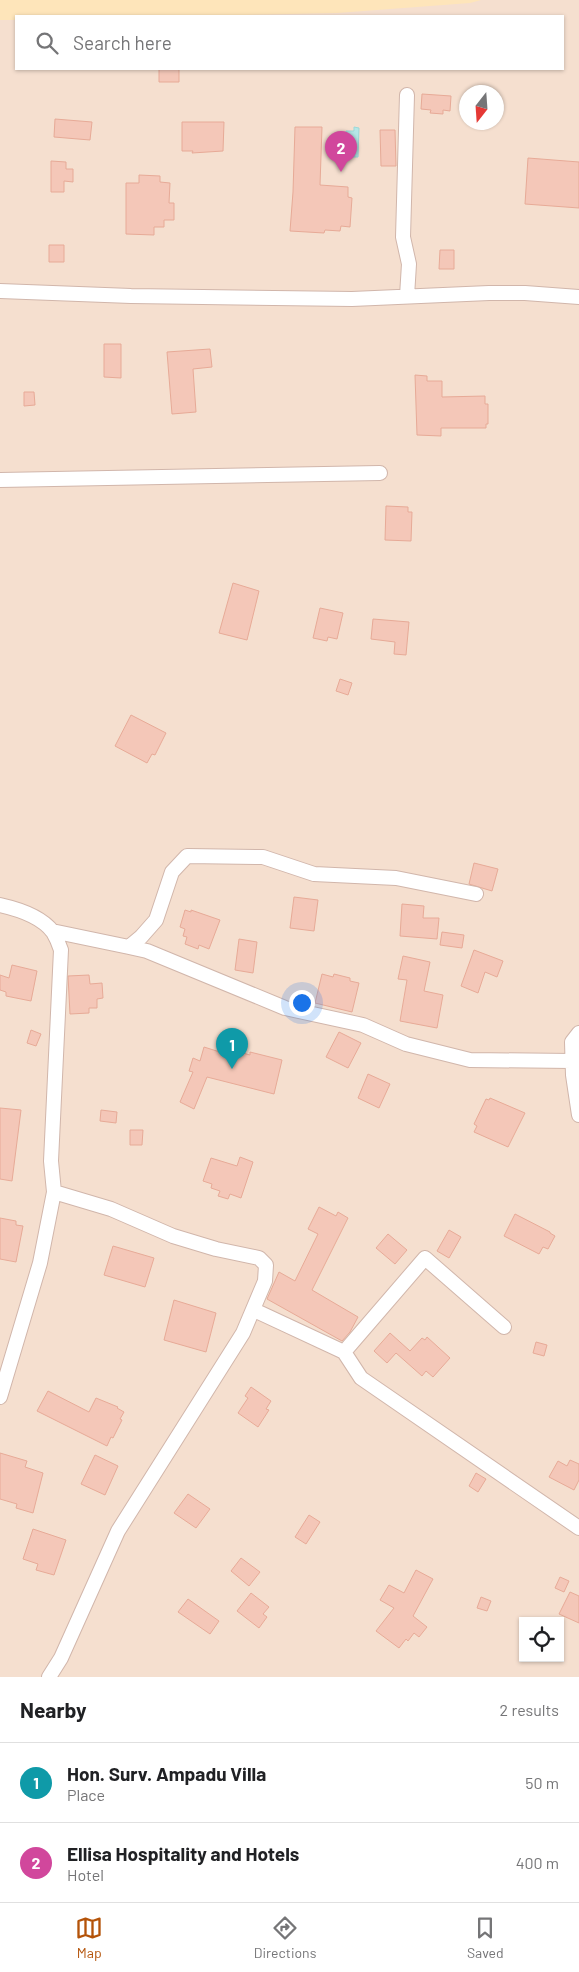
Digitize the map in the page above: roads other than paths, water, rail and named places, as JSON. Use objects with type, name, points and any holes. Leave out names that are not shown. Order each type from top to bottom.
[{"type":"street","points":[[407,95],[404,237],[409,264],[407,296]]},
{"type":"street","points":[[0,291],[141,296],[343,299],[488,293],[525,293],[579,297]]},
{"type":"street","points":[[0,480],[380,473]]},
{"type":"street","points":[[129,948],[156,920],[172,872],[187,856],[263,857],[314,874],[396,878],[476,894]]},
{"type":"street","points":[[0,905],[36,918],[52,931],[61,950],[52,1160],[54,1192],[40,1263],[0,1397]]},
{"type":"street","points":[[52,931],[147,951],[285,1008],[363,1024],[406,1044],[470,1060],[572,1060]]},
{"type":"street","points":[[579,1032],[572,1042],[572,1060],[579,1115]]},
{"type":"street","points":[[49,1677],[61,1658],[118,1531],[243,1333],[266,1281],[266,1265],[259,1258],[216,1249],[173,1236],[111,1210],[54,1192]]},
{"type":"street","points":[[344,1352],[425,1258],[504,1327]]},
{"type":"street","points":[[254,1310],[344,1352],[361,1378],[579,1528]]},
{"type":"water","points":[[354,127],[359,128],[358,157],[345,157],[346,131],[354,131]]},
{"type":"place","name":"Ellisa Hospitality and Hotels","points":[[341,172]]},
{"type":"place","name":"Hon. Surv. Ampadu Villa","points":[[232,1069]]}]
